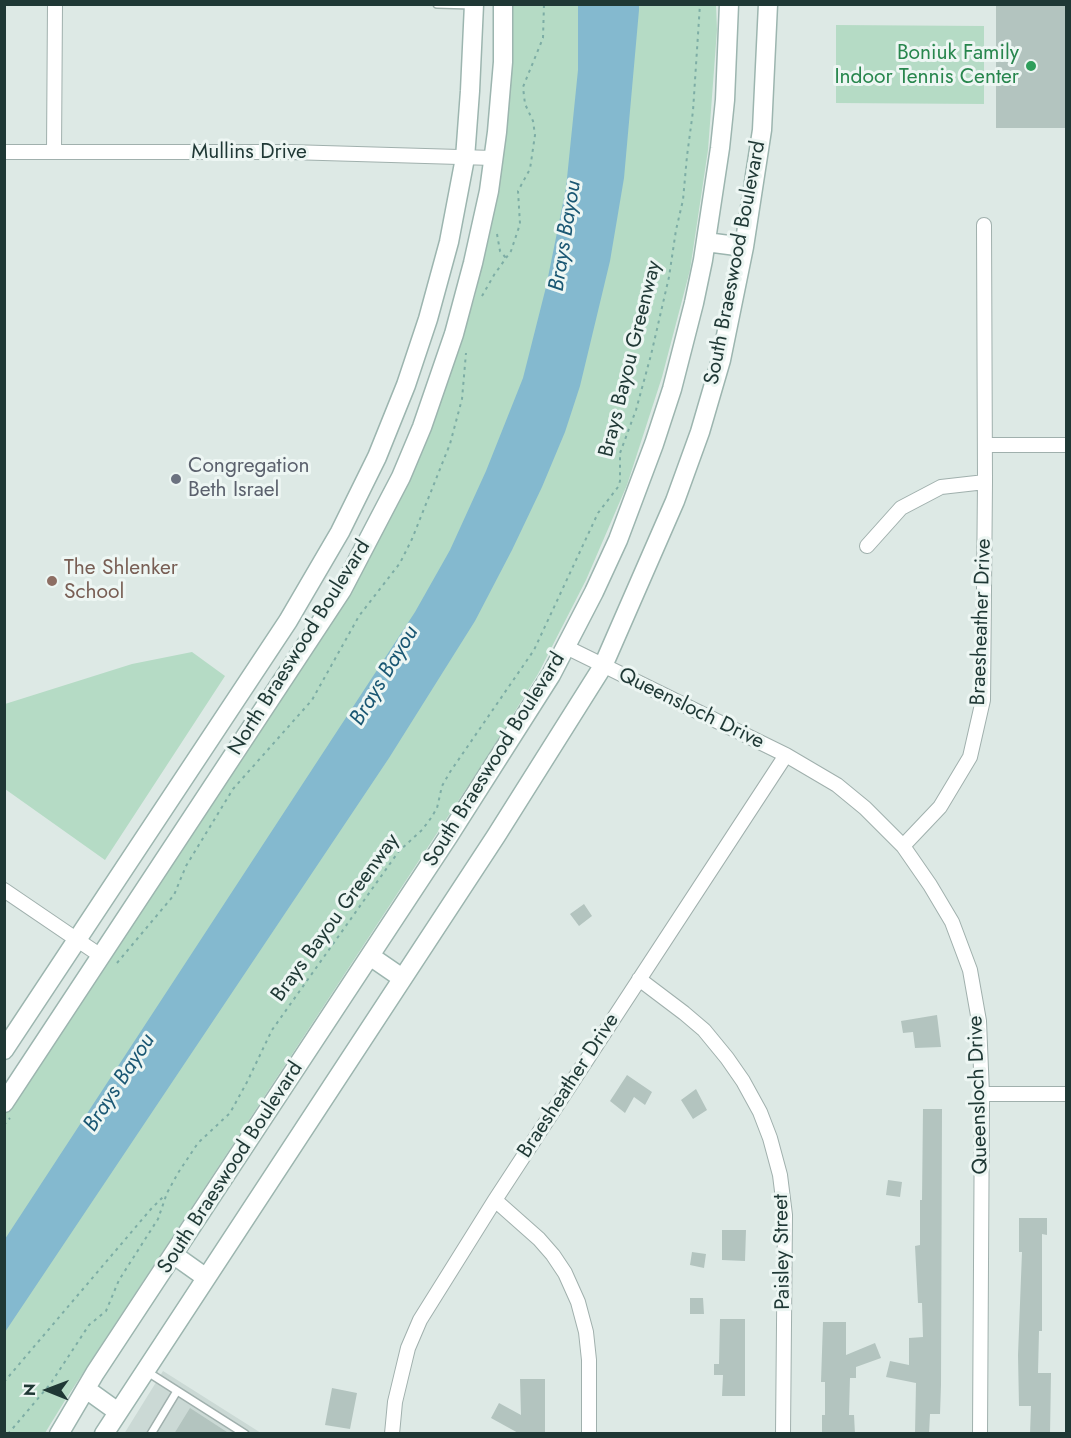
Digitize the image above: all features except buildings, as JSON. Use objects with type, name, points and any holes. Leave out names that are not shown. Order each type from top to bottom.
[{"type":"main road","name":"North Braeswood Boulevard","points":[[4,1102],[342,590],[401,477],[422,427],[454,334],[489,191],[503,62],[503,4]]},
{"type":"main road","name":"South Braeswood Boulevard","points":[[59,1434],[86,1389],[551,675],[618,540],[672,389],[706,242],[725,100],[729,4]]},
{"type":"main road","name":"South Braeswood Boulevard","points":[[104,1434],[496,836],[603,666],[675,501],[700,432],[721,360],[744,247],[762,130],[768,4]]},
{"type":"main road","name":"North Braeswood Boulevard","points":[[4,1050],[288,621],[340,532],[377,457],[406,386],[428,320],[449,242],[465,158],[471,91],[474,5]]},
{"type":"main road","points":[[706,242],[744,247]]},
{"type":"main road","points":[[261,662],[285,678]]},
{"type":"main road","points":[[370,956],[402,978]]},
{"type":"main road","points":[[174,1255],[206,1277]]},
{"type":"main road","points":[[86,1389],[118,1412]]},
{"type":"street","points":[[54,152],[55,4]]},
{"type":"street","name":"Mullins Drive","points":[[4,152],[289,152],[493,159]]},
{"type":"street","name":"Braesheather Drive","points":[[903,846],[940,807],[970,757],[983,700],[984,225]]},
{"type":"street","points":[[985,445],[1066,445]]},
{"type":"street","points":[[867,546],[901,508],[941,487],[985,482]]},
{"type":"street","name":"Queensloch Drive","points":[[566,647],[786,755],[837,785],[865,808],[903,846],[952,922],[970,970],[979,1021],[982,1094],[980,1434]]},
{"type":"street","name":"Braesheather Drive","points":[[392,1434],[400,1377],[408,1348],[420,1320],[495,1200],[786,755]]},
{"type":"street","points":[[4,890],[101,956]]},
{"type":"street","name":"Paisley Street","points":[[639,980],[684,1013],[720,1048],[743,1081],[760,1112],[770,1138],[780,1174],[785,1215],[783,1434]]},
{"type":"street","points":[[982,1094],[1066,1094]]},
{"type":"street","points":[[495,1200],[539,1239],[553,1255],[565,1273],[578,1302],[586,1332],[589,1360],[589,1434]]},
{"type":"lane","points":[[437,4],[474,5]]},
{"type":"lane","points":[[145,1371],[245,1434]]},
{"type":"lane","points":[[152,1434],[177,1391]]},
{"type":"path","name":"Brays Bayou Greenway","points":[[8,1434],[57,1376],[89,1325],[106,1311],[119,1280],[158,1219],[167,1193],[198,1143],[230,1113],[265,1042],[279,1020],[399,850],[422,830],[431,818],[437,808],[442,786],[450,772],[534,650],[598,513],[618,487],[620,453],[636,410],[651,355],[669,277],[683,200],[693,111],[700,4]]},
{"type":"path","points":[[4,1382],[167,1193]]},
{"type":"shaded area","points":[[163,1371],[261,1433],[269,1433],[124,1434]]},
{"type":"green space","points":[[513,5],[716,5],[717,30],[708,150],[690,270],[662,377],[627,485],[586,580],[538,674],[483,763],[45,1433],[5,1434],[5,1115],[332,618],[419,455],[458,352],[475,296],[494,213],[500,172]]},
{"type":"green space","points":[[836,25],[984,26],[984,104],[836,103]]},
{"type":"green space","points":[[192,652],[225,676],[105,860],[5,789],[5,704],[132,664]]},
{"type":"water","name":"Brays Bayou","points":[[578,5],[639,5],[639,10],[624,178],[610,261],[580,386],[565,432],[542,487],[475,621],[389,758],[5,1332],[5,1239],[415,612],[450,550],[486,471],[523,378],[546,287],[566,188],[578,70]]},
{"type":"place","name":"Boniuk Family Indoor Tennis Center","points":[[1031,66]]},
{"type":"place","name":"Congregation Beth Israel","points":[[176,479]]},
{"type":"place","name":"The Shlenker School","points":[[52,581]]}]
